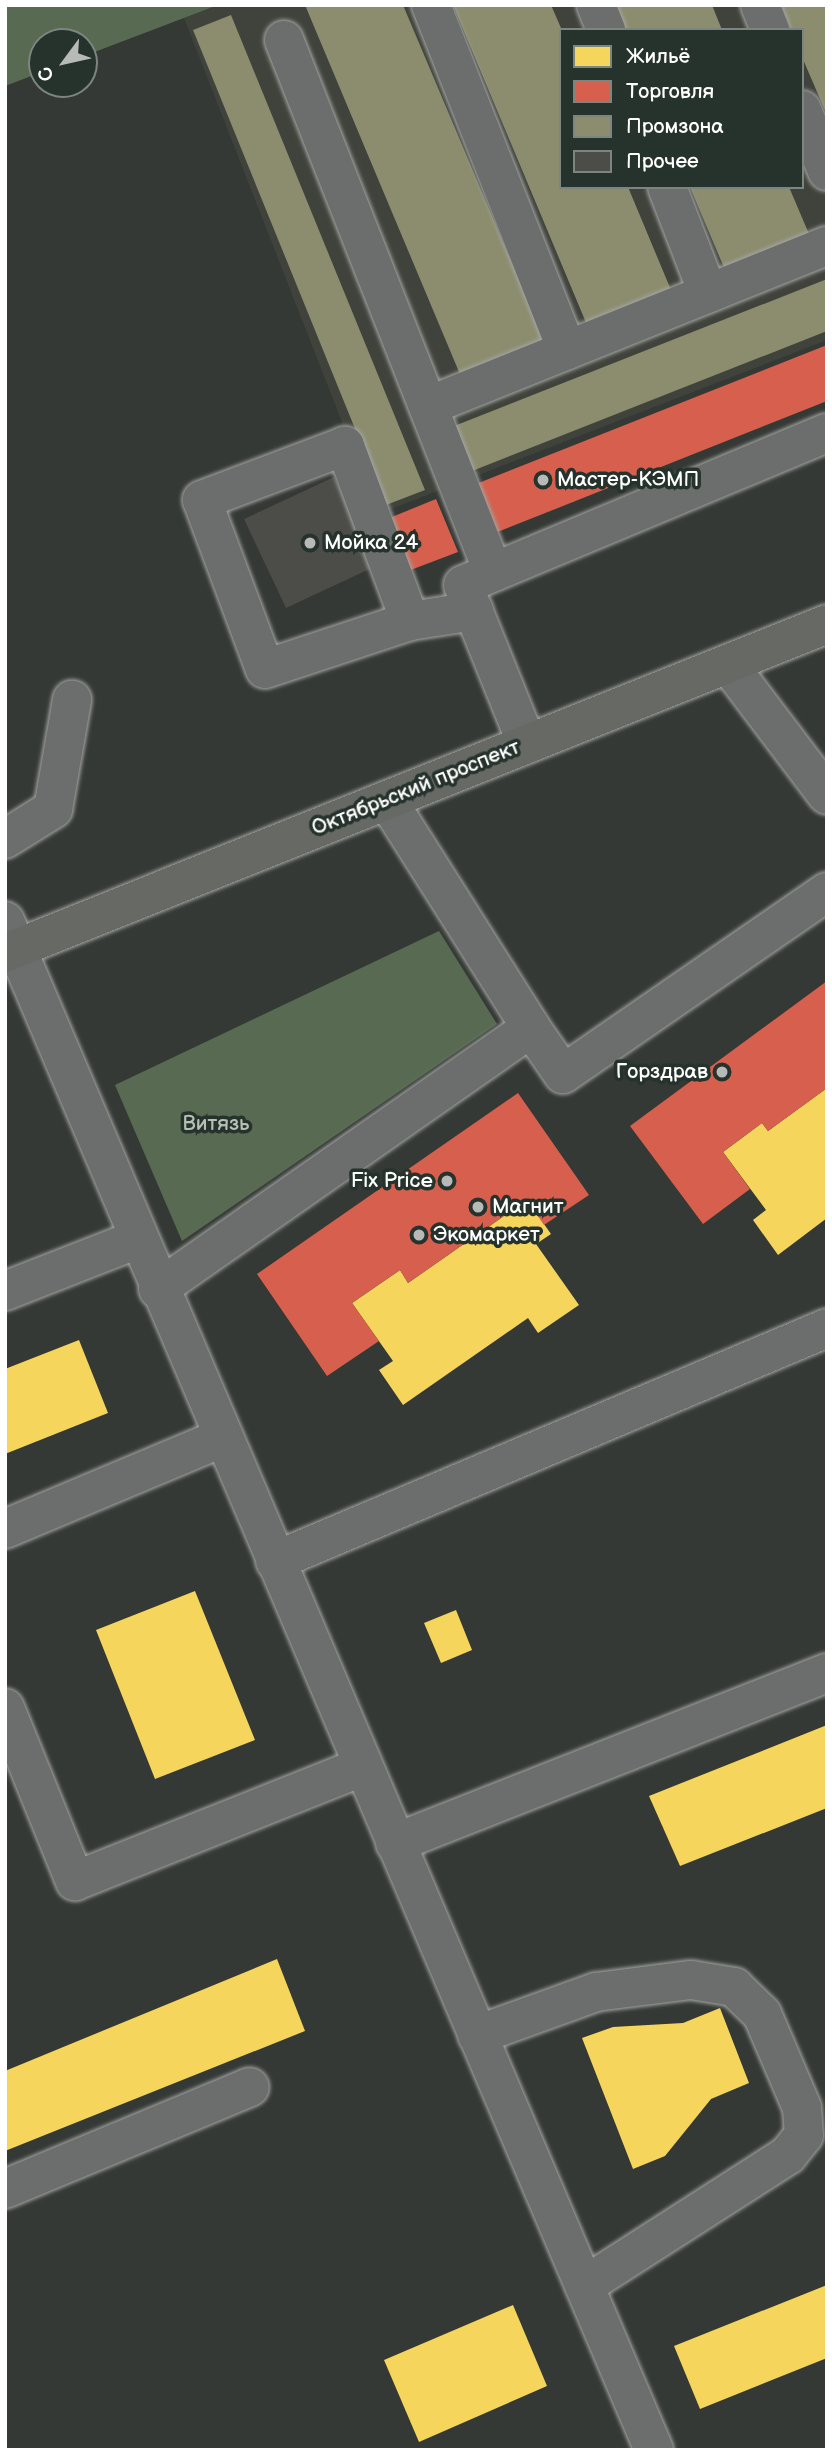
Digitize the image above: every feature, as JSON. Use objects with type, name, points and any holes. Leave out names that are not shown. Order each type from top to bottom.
[{"type":"main road","name":"Октябрьский проспект","points":[[9,941],[387,800],[827,624]]},
{"type":"street","points":[[431,5],[567,350]]},
{"type":"street","points":[[596,5],[605,28]]},
{"type":"street","points":[[760,5],[769,28]]},
{"type":"street","points":[[284,40],[494,572]]},
{"type":"street","points":[[804,115],[827,171]]},
{"type":"street","points":[[668,189],[708,293]]},
{"type":"street","points":[[428,406],[827,246]]},
{"type":"street","points":[[527,744],[463,585],[827,433]]},
{"type":"street","points":[[410,621],[345,446],[202,499],[265,669],[410,621],[474,611]]},
{"type":"street","points":[[728,664],[827,795]]},
{"type":"street","points":[[5,839],[53,809],[72,700]]},
{"type":"street","points":[[387,800],[563,1074],[827,892]]},
{"type":"street","points":[[9,941],[654,2450]]},
{"type":"street","points":[[158,1289],[531,1028]]},
{"type":"street","points":[[5,1292],[138,1239]]},
{"type":"street","points":[[275,1561],[827,1328]]},
{"type":"street","points":[[5,1529],[222,1438]]},
{"type":"street","points":[[395,1843],[827,1673]]},
{"type":"street","points":[[5,1708],[75,1881],[362,1768]]},
{"type":"street","points":[[477,2035],[596,1992],[691,1980],[734,1987],[762,2014],[802,2108],[804,2135],[788,2155],[584,2286]]},
{"type":"street","points":[[5,2189],[250,2087]]},
{"type":"shaded area","points":[[218,5],[827,5],[827,340],[378,514],[184,18]]},
{"type":"green space","points":[[5,5],[218,5],[98,51],[98,28],[28,28],[28,77],[5,86]]},
{"type":"green space","name":"Витязь","points":[[439,931],[497,1024],[182,1241],[115,1085]]},
{"type":"building: Жильё","points":[[827,1088],[827,1218],[778,1255],[753,1220],[766,1210],[723,1152],[762,1123],[768,1131]]},
{"type":"building: Жильё","points":[[527,1200],[551,1234],[536,1244],[579,1305],[538,1333],[528,1318],[403,1405],[379,1370],[393,1361],[352,1303],[400,1270],[408,1283]]},
{"type":"building: Жильё","points":[[79,1340],[108,1413],[5,1454],[5,1369]]},
{"type":"building: Жильё","points":[[195,1591],[255,1740],[155,1779],[96,1630]]},
{"type":"building: Жильё","points":[[456,1610],[472,1650],[441,1663],[424,1623]]},
{"type":"building: Жильё","points":[[827,1725],[827,1808],[680,1866],[649,1796]]},
{"type":"building: Жильё","points":[[277,1959],[305,2031],[5,2151],[5,2071]]},
{"type":"building: Жильё","points":[[720,2008],[749,2083],[711,2099],[665,2156],[633,2169],[582,2038],[613,2027],[683,2023]]},
{"type":"building: Жильё","points":[[827,2285],[827,2358],[700,2409],[674,2346]]},
{"type":"building: Жильё","points":[[513,2305],[547,2386],[419,2442],[384,2360]]},
{"type":"building: Торговля","points":[[827,345],[827,401],[490,535],[471,486]]},
{"type":"building: Торговля","points":[[436,499],[458,552],[408,571],[387,519]]},
{"type":"building: Торговля","points":[[827,981],[827,1088],[768,1131],[762,1123],[723,1152],[750,1189],[703,1224],[630,1126]]},
{"type":"building: Торговля","points":[[518,1093],[589,1195],[544,1225],[527,1200],[408,1283],[400,1270],[352,1303],[379,1341],[327,1376],[257,1274]]},
{"type":"building: Промзона","points":[[305,5],[403,5],[546,344],[462,379]]},
{"type":"building: Промзона","points":[[453,5],[551,5],[561,28],[559,189],[629,189],[671,290],[587,325]]},
{"type":"building: Промзона","points":[[614,5],[712,5],[721,28],[623,28]]},
{"type":"building: Промзона","points":[[781,5],[827,5],[827,115],[804,62],[804,28],[790,28]]},
{"type":"building: Промзона","points":[[231,15],[425,490],[386,505],[193,30]]},
{"type":"building: Промзона","points":[[691,189],[790,189],[809,234],[725,270]]},
{"type":"building: Промзона","points":[[827,279],[827,331],[462,475],[444,430]]},
{"type":"building: Прочее","name":"Мойка 24","points":[[334,477],[376,566],[286,608],[244,519]]},
{"type":"place","name":"Мастер-КЭМП","points":[[543,480]]},
{"type":"place","name":"Мойка 24","points":[[310,543]]},
{"type":"place","name":"Горздрав","points":[[722,1072]]},
{"type":"place","name":"Fix Price","points":[[447,1181]]},
{"type":"place","name":"Магнит","points":[[478,1207]]},
{"type":"place","name":"Экомаркет","points":[[419,1235]]}]
